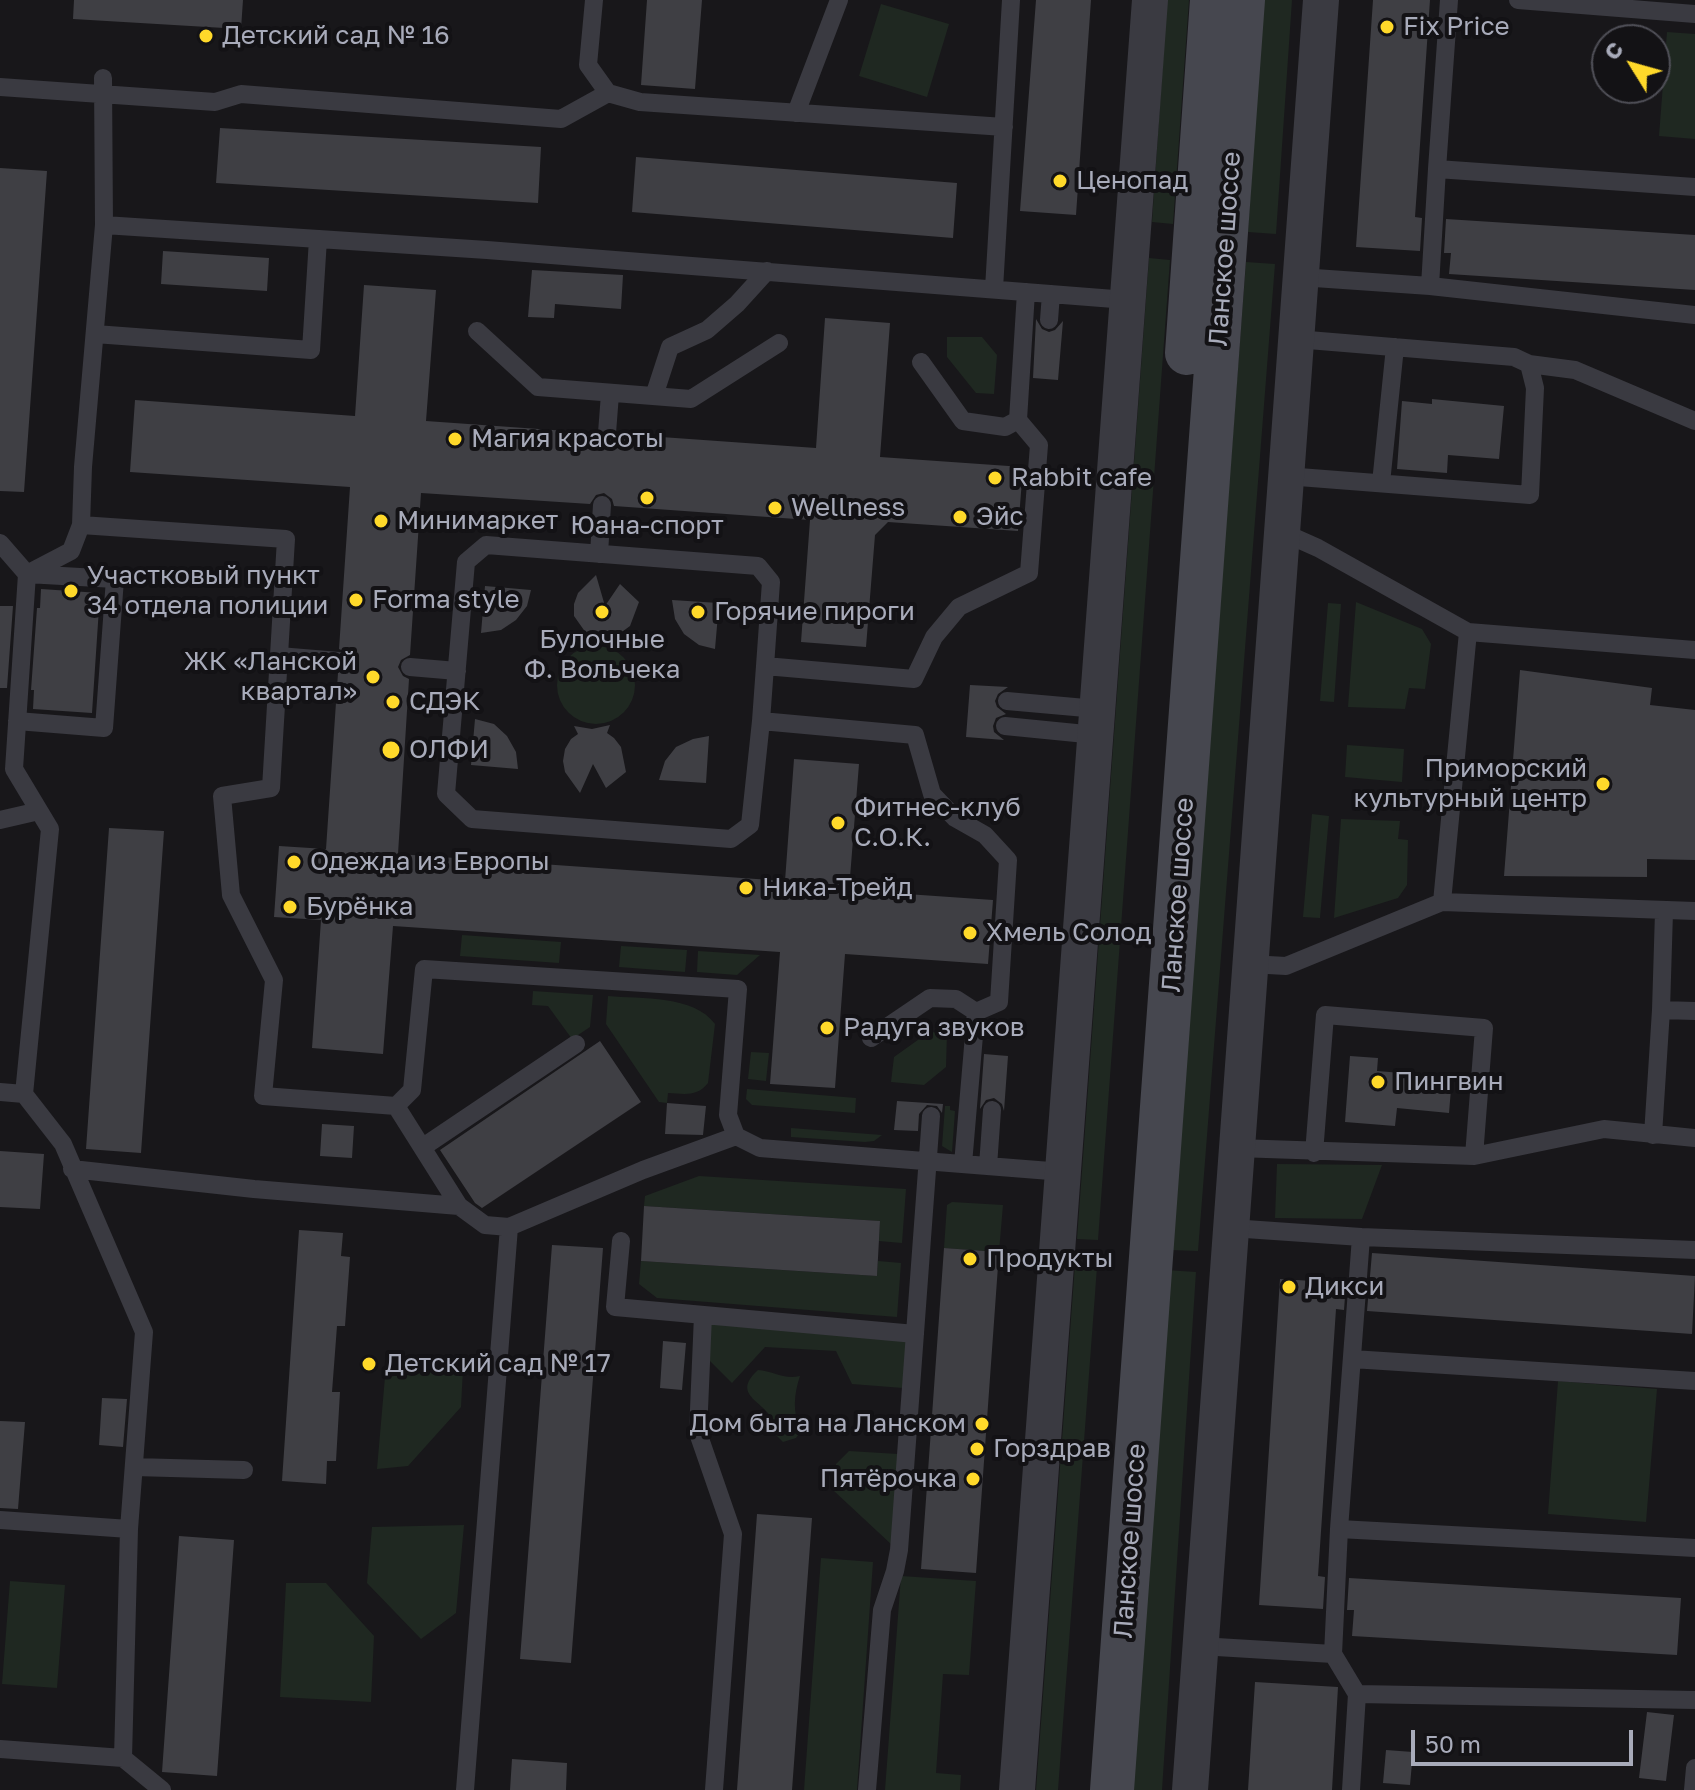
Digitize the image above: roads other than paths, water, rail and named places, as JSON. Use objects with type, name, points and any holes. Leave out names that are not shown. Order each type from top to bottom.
[{"type":"main road","name":"Ланское шоссе","points":[[1084,1790],[1212,0]]},
{"type":"main road","name":"Ланское шоссе","points":[[1112,1790],[1243,0]]},
{"type":"street","points":[[1017,1790],[1150,0]]},
{"type":"street","points":[[1190,1790],[1321,0]]},
{"type":"lane","points":[[594,0],[588,65],[608,93],[640,102],[1004,127]]},
{"type":"lane","points":[[796,113],[839,0]]},
{"type":"lane","points":[[994,289],[1011,0]]},
{"type":"lane","points":[[1430,286],[1449,0]]},
{"type":"lane","points":[[1518,0],[1695,14]]},
{"type":"lane","points":[[0,87],[103,86],[215,102],[241,94],[561,119],[608,93]]},
{"type":"lane","points":[[27,574],[71,551],[81,525],[83,467],[104,225],[103,86]]},
{"type":"lane","points":[[1437,169],[1695,187]]},
{"type":"lane","points":[[104,225],[318,239],[545,263],[767,271],[1127,300]]},
{"type":"lane","points":[[95,334],[311,350],[318,239]]},
{"type":"lane","points":[[654,396],[670,347],[707,330],[737,304],[767,271]]},
{"type":"lane","points":[[1300,277],[1430,286],[1695,315]]},
{"type":"lane","points":[[765,666],[914,679],[934,637],[959,607],[1029,573],[1039,445],[1018,420],[1026,292]]},
{"type":"lane","points":[[1049,320],[1051,294]]},
{"type":"lane","points":[[477,331],[538,387],[691,399],[779,343]]},
{"type":"lane","points":[[1296,339],[1514,357],[1529,364],[1575,370],[1695,421]]},
{"type":"lane","points":[[1381,483],[1395,347]]},
{"type":"lane","points":[[921,362],[963,421],[1005,427],[1018,420]]},
{"type":"lane","points":[[1286,476],[1530,495],[1535,388],[1529,364]]},
{"type":"lane","points":[[607,433],[610,394]]},
{"type":"lane","points":[[599,554],[602,505]]},
{"type":"lane","points":[[81,525],[286,539],[271,788],[222,796],[231,895],[274,980],[263,1096],[396,1106],[412,1090],[424,969],[738,989],[728,1115],[736,1136],[760,1148],[1063,1172]]},
{"type":"lane","points":[[1282,532],[1318,548],[1468,632],[1695,650]]},
{"type":"lane","points":[[0,543],[27,574],[14,769],[50,829],[24,1094],[63,1144],[144,1332],[129,1529],[123,1758]]},
{"type":"lane","points":[[486,545],[599,554],[758,566],[771,582],[750,825],[731,839],[472,819],[446,794],[466,562],[486,545]]},
{"type":"lane","points":[[17,721],[104,728],[115,579],[27,574]]},
{"type":"lane","points":[[1442,902],[1468,632]]},
{"type":"lane","points":[[279,656],[339,661]]},
{"type":"lane","points":[[410,667],[457,671]]},
{"type":"lane","points":[[1007,701],[1096,722]]},
{"type":"lane","points":[[761,721],[915,735],[932,794],[955,818],[985,835],[1008,860],[999,1002],[976,1012]]},
{"type":"lane","points":[[1005,726],[1096,722]]},
{"type":"lane","points":[[0,820],[39,811]]},
{"type":"lane","points":[[1250,964],[1286,966],[1442,902],[1695,911]]},
{"type":"lane","points":[[1653,1135],[1664,912]]},
{"type":"lane","points":[[871,1038],[930,998],[956,999],[976,1012]]},
{"type":"lane","points":[[1661,1010],[1695,1011]]},
{"type":"lane","points":[[963,1164],[976,1012]]},
{"type":"lane","points":[[1314,1153],[1325,1015],[1484,1028],[1474,1156]]},
{"type":"lane","points":[[423,1147],[576,1044]]},
{"type":"lane","points":[[0,1092],[24,1094]]},
{"type":"lane","points":[[396,1106],[459,1206],[485,1225],[509,1227],[643,1170],[736,1136]]},
{"type":"lane","points":[[988,1166],[992,1110]]},
{"type":"lane","points":[[867,1790],[882,1610],[898,1556],[931,1116]]},
{"type":"lane","points":[[1237,1148],[1474,1156],[1604,1129],[1695,1138]]},
{"type":"lane","points":[[72,1169],[254,1189],[459,1206]]},
{"type":"lane","points":[[465,1790],[509,1227]]},
{"type":"lane","points":[[1231,1228],[1361,1237],[1695,1250]]},
{"type":"lane","points":[[1351,1790],[1357,1694],[1333,1654],[1361,1237]]},
{"type":"lane","points":[[621,1241],[615,1307],[915,1334]]},
{"type":"lane","points":[[703,1315],[698,1433],[733,1534],[714,1790]]},
{"type":"lane","points":[[1352,1359],[1695,1381]]},
{"type":"lane","points":[[134,1467],[244,1470]]},
{"type":"lane","points":[[0,1520],[129,1529]]},
{"type":"lane","points":[[1339,1529],[1695,1548]]},
{"type":"lane","points":[[1200,1646],[1333,1654]]},
{"type":"lane","points":[[1357,1694],[1695,1700]]},
{"type":"lane","points":[[0,1749],[123,1758],[162,1790]]},
{"type":"lane","points":[[1693,1790],[1695,1768]]},
{"type":"place","name":"Fix Price","points":[[1387,27]]},
{"type":"place","name":"Детский сад № 16","points":[[206,36]]},
{"type":"place","name":"Ценопад","points":[[1060,181]]},
{"type":"place","name":"Магия красоты","points":[[455,439]]},
{"type":"place","name":"Rabbit cafe","points":[[995,478]]},
{"type":"place","name":"Юана-спорт","points":[[647,498]]},
{"type":"place","name":"Wellness","points":[[775,508]]},
{"type":"place","name":"Эйс","points":[[960,517]]},
{"type":"place","name":"Минимаркет","points":[[381,521]]},
{"type":"place","name":"Участковый пункт 34 отдела полиции","points":[[71,591]]},
{"type":"place","name":"Forma style","points":[[356,600]]},
{"type":"place","name":"Булочные Ф. Вольчека","points":[[602,612]]},
{"type":"place","name":"Горячие пироги","points":[[698,612]]},
{"type":"place","name":"ЖК «Ланской квартал»","points":[[373,677]]},
{"type":"place","name":"СДЭК","points":[[393,702]]},
{"type":"place","name":"ОЛФИ","points":[[391,750]]},
{"type":"place","name":"Приморский культурный центр","points":[[1603,784]]},
{"type":"place","name":"Фитнес-клуб С.О.К.","points":[[838,823]]},
{"type":"place","name":"Одежда из Европы","points":[[294,862]]},
{"type":"place","name":"Ника-Трейд","points":[[746,888]]},
{"type":"place","name":"Бурёнка","points":[[290,907]]},
{"type":"place","name":"Хмель Солод","points":[[970,933]]},
{"type":"place","name":"Радуга звуков","points":[[827,1028]]},
{"type":"place","name":"Пингвин","points":[[1378,1082]]},
{"type":"place","name":"Продукты","points":[[970,1259]]},
{"type":"place","name":"Дикси","points":[[1289,1287]]},
{"type":"place","name":"Детский сад № 17","points":[[369,1364]]},
{"type":"place","name":"Дом быта на Ланском","points":[[982,1424]]},
{"type":"place","name":"Горздрав","points":[[977,1449]]},
{"type":"place","name":"Пятёрочка","points":[[973,1479]]}]
